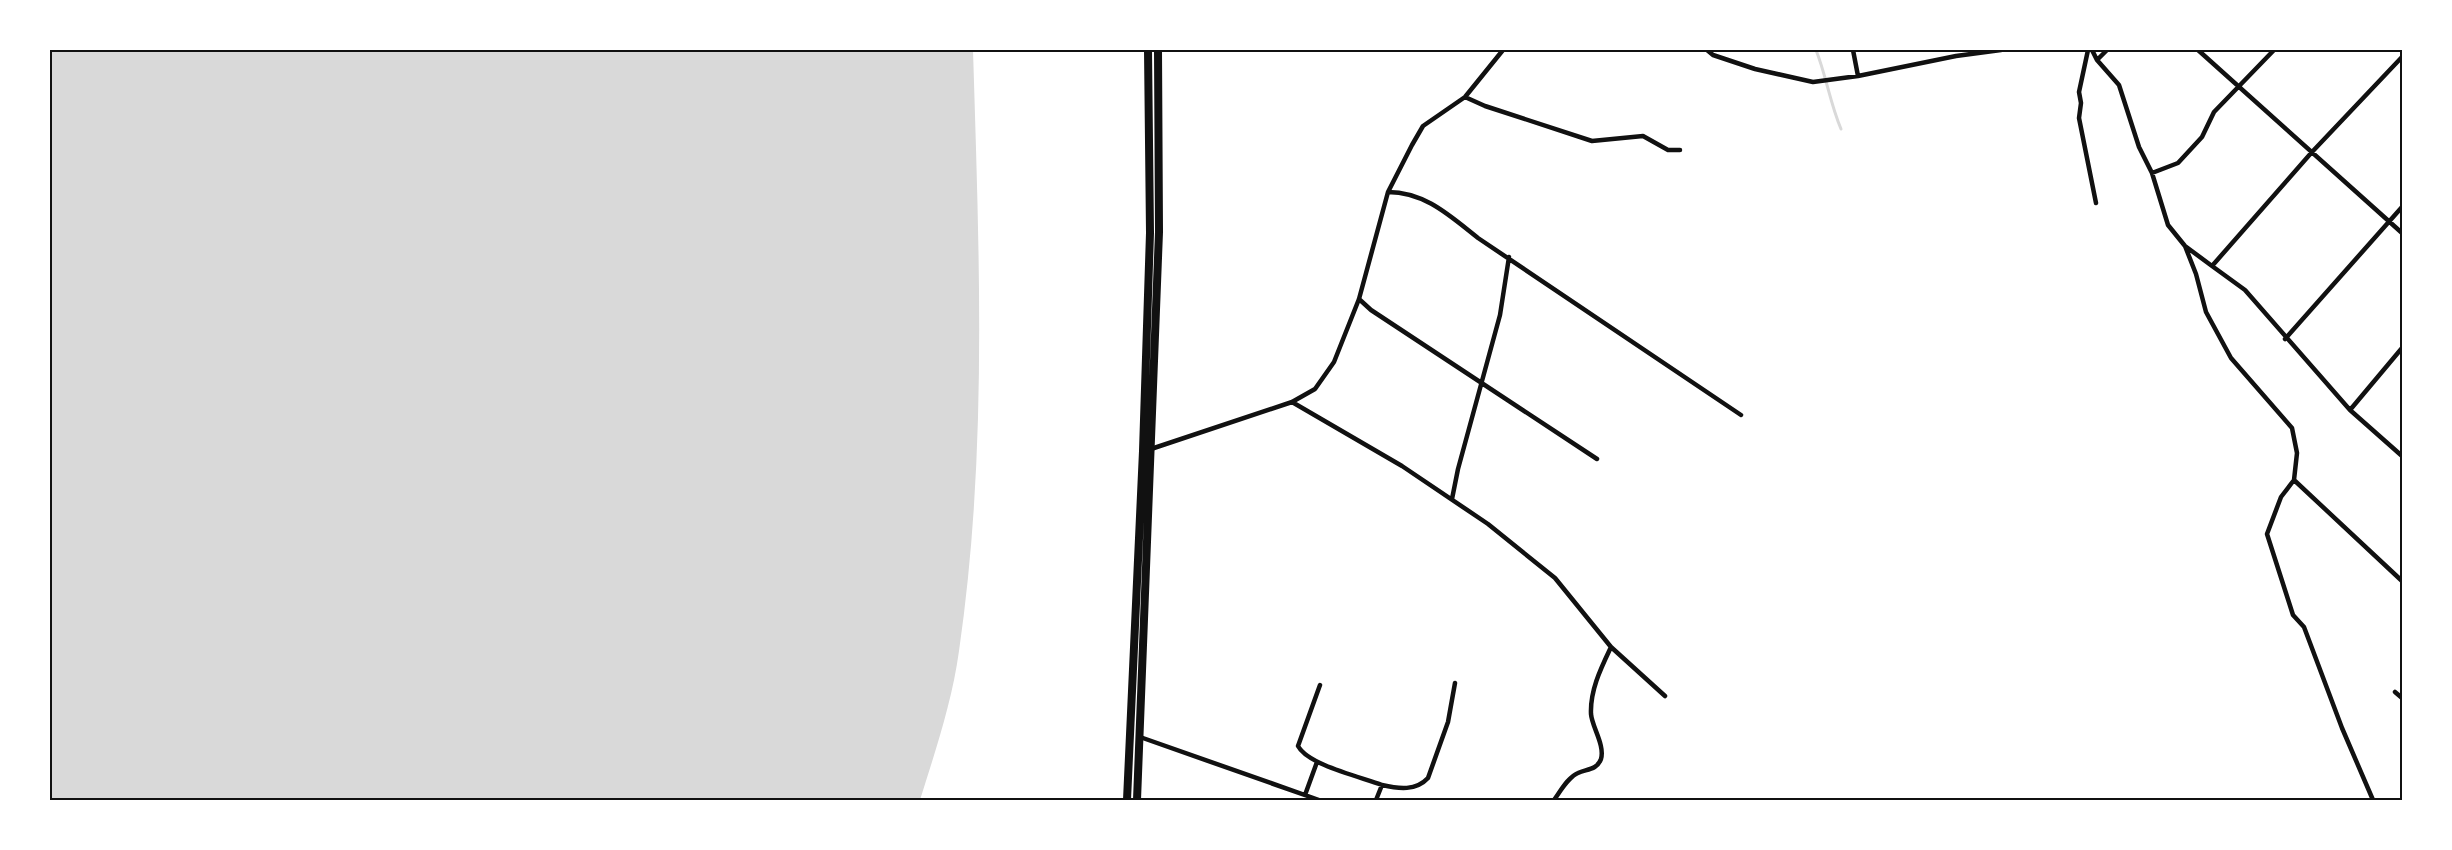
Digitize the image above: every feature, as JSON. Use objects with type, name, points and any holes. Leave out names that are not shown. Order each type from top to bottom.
[{"type":"main road","points":[[1137,801],[1147,450],[1150,233],[1148,50]]},
{"type":"main road","points":[[1126,801],[1159,232],[1158,50]]},
{"type":"street","points":[[1147,450],[1292,402],[1316,389],[1334,362],[1359,299],[1388,192],[1423,126],[1465,97],[1503,50]]},
{"type":"street","points":[[1707,50],[1713,55],[1755,69],[1814,82],[2001,50]]},
{"type":"street","points":[[1853,50],[1858,76]]},
{"type":"street","points":[[2090,50],[2119,85],[2139,147],[2152,173],[2168,225],[2185,246],[2245,290],[2285,339],[2350,410],[2403,456]]},
{"type":"street","points":[[2090,50],[2079,92],[2081,103],[2079,118],[2096,204]]},
{"type":"street","points":[[2097,60],[2107,50]]},
{"type":"street","points":[[2198,50],[2403,233]]},
{"type":"street","points":[[2152,173],[2178,163],[2202,137],[2214,112],[2274,50]]},
{"type":"street","points":[[2212,266],[2312,152],[2403,57]]},
{"type":"street","points":[[1465,97],[1485,106],[1592,141],[1643,136],[1668,150],[1680,150]]},
{"type":"street","points":[[1388,192],[1405,192],[1440,208],[1478,238],[1741,415]]},
{"type":"street","points":[[2285,339],[2403,207]]},
{"type":"street","points":[[2185,246],[2196,274],[2206,312],[2231,358],[2292,428],[2297,453],[2294,480],[2281,497],[2267,534],[2293,615],[2304,627],[2342,728],[2373,801]]},
{"type":"street","points":[[1452,500],[1480,382],[1500,315],[1509,257]]},
{"type":"street","points":[[1359,299],[1371,310],[1597,459]]},
{"type":"street","points":[[2350,410],[2403,348]]},
{"type":"street","points":[[1292,402],[1402,466],[1488,524],[1555,578],[1611,647],[1665,696]]},
{"type":"street","points":[[2294,480],[2403,581]]},
{"type":"street","points":[[1554,801],[1571,778],[1595,767],[1601,759],[1601,749],[1591,716],[1592,697],[1611,647]]},
{"type":"street","points":[[1320,685],[1298,746],[1301,752],[1317,762],[1383,785],[1413,788],[1422,785],[1428,778],[1448,722],[1455,683]]},
{"type":"street","points":[[2395,692],[2403,698]]},
{"type":"street","points":[[1140,737],[1319,801]]},
{"type":"street","points":[[1305,795],[1317,762]]},
{"type":"street","points":[[1376,801],[1383,785]]},
{"type":"shaded area","points":[[50,50],[973,50],[979,276],[978,426],[974,501],[968,576],[956,670],[920,800],[50,800]]},
{"type":"waterway","points":[[1816,50],[1841,129]]}]
